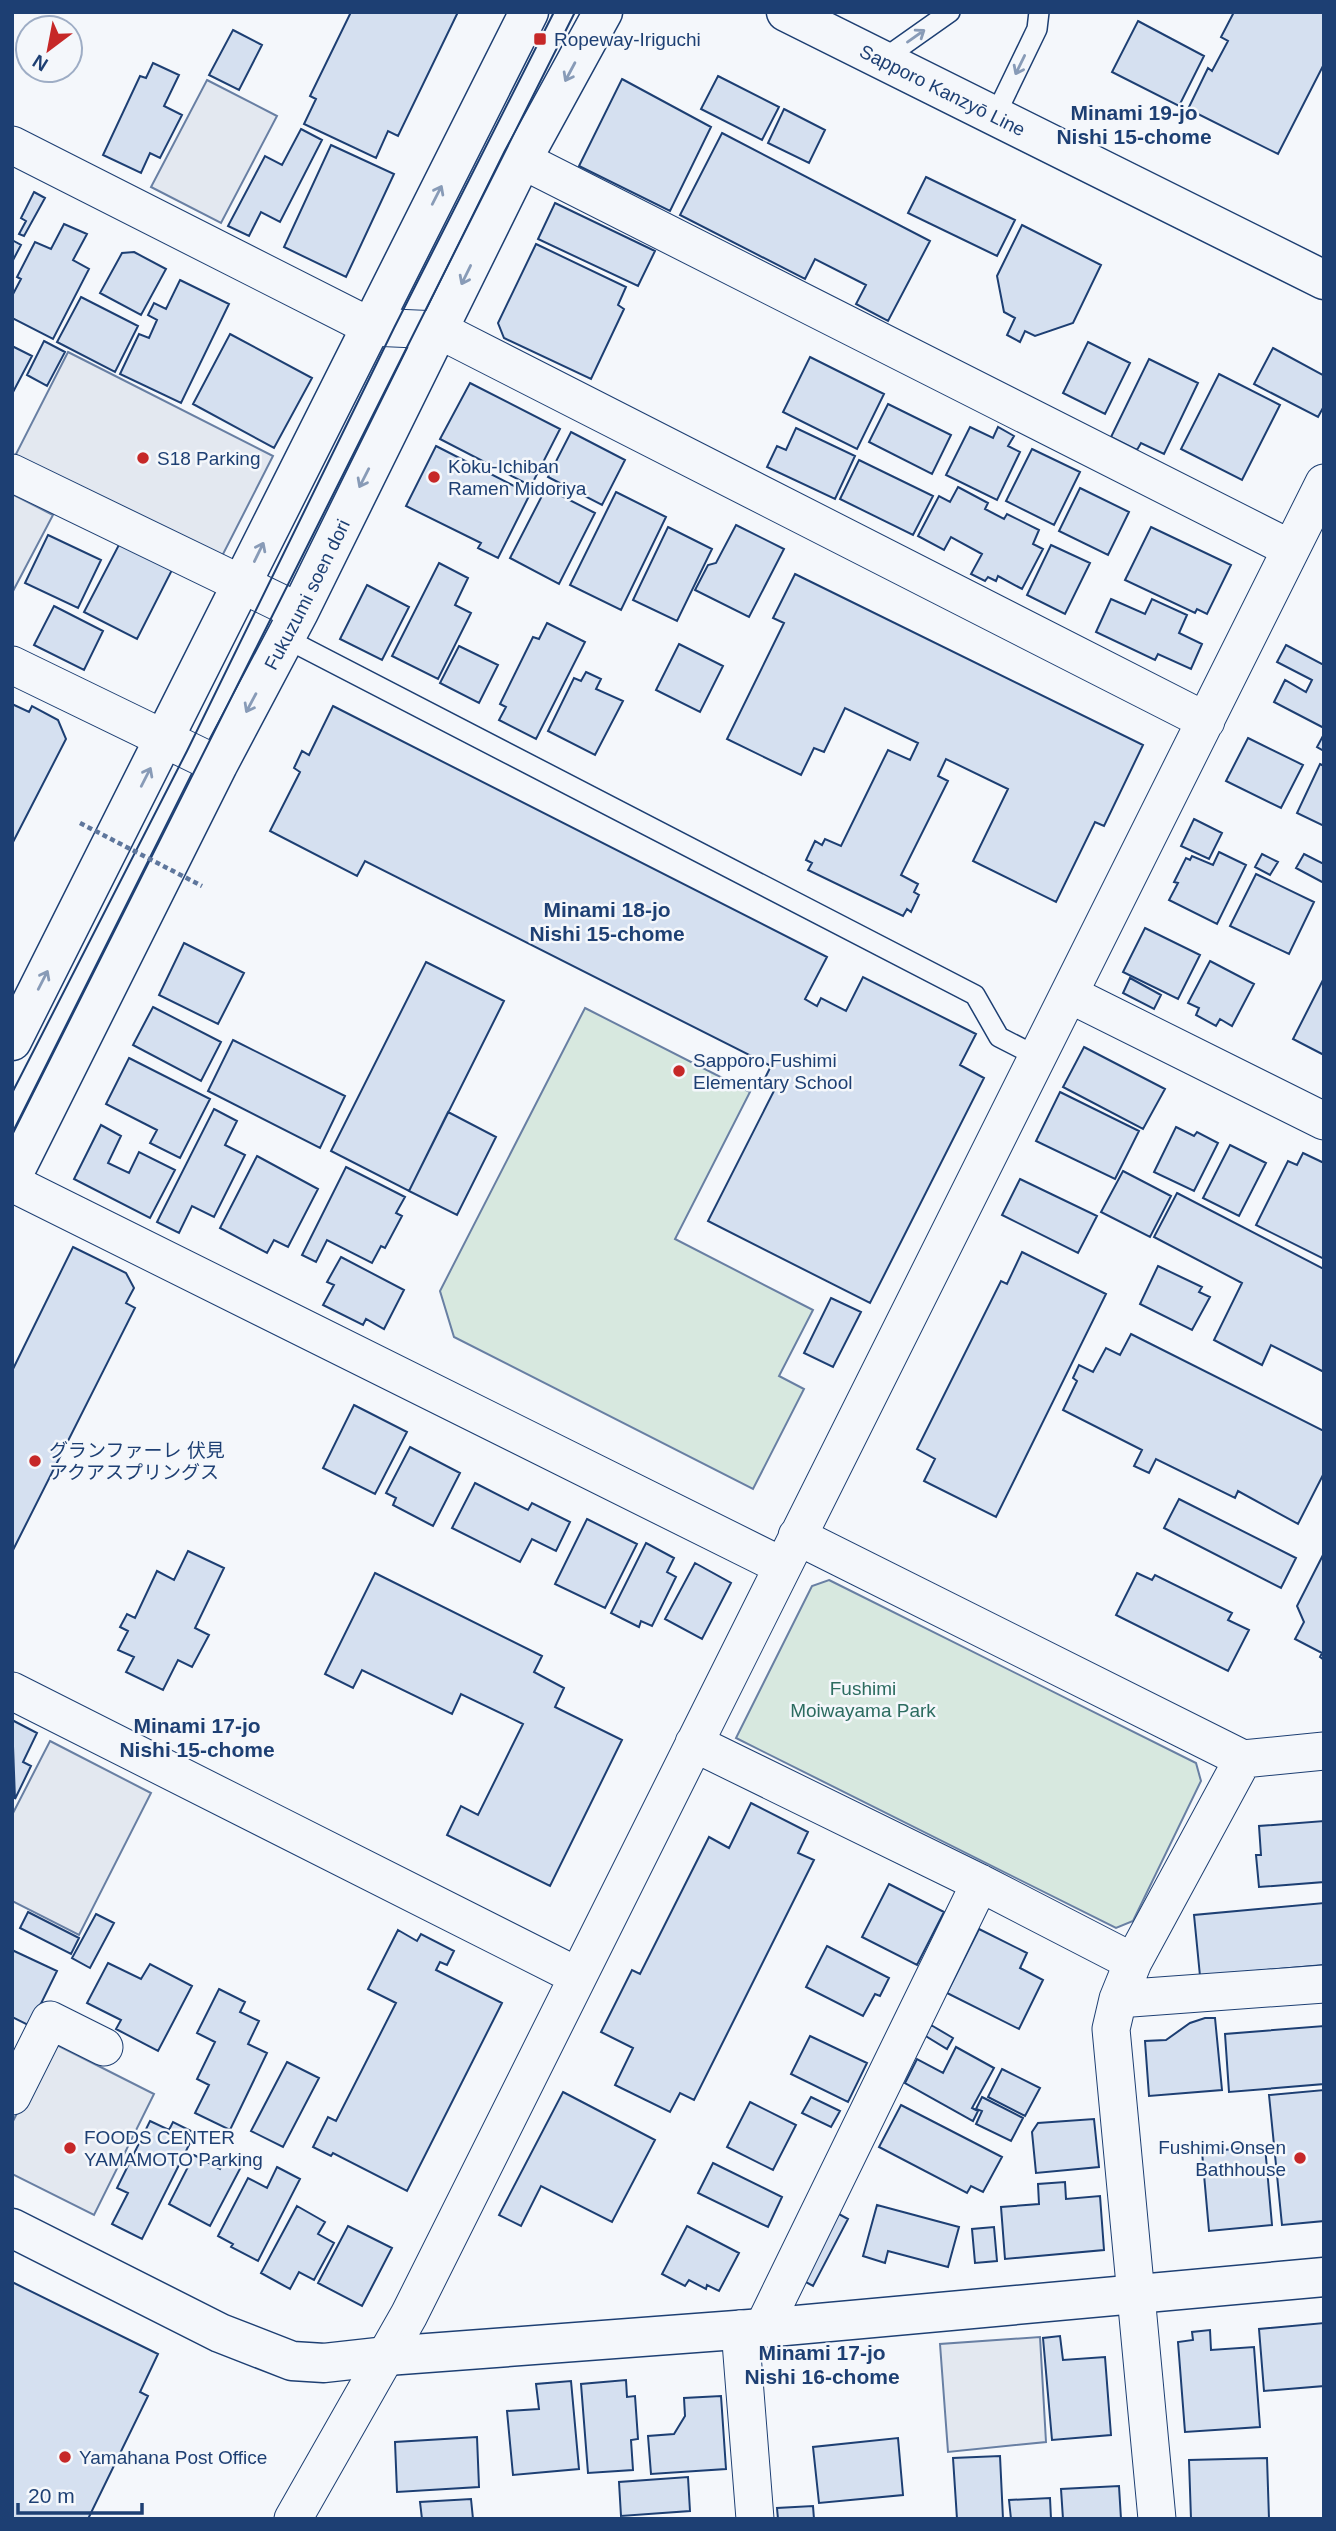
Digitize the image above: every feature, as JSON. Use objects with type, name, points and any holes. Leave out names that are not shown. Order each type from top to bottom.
[{"type":"street","points":[[12,1041],[529,12]]},
{"type":"street","name":"Fukuzumi soen dori","points":[[12,1177],[218,765],[292,625],[522,160],[603,12]]},
{"type":"street","name":"Sapporo Kanzyō Line","points":[[786,12],[1324,280]]},
{"type":"street","points":[[12,145],[371,327],[439,330],[1206,721]]},
{"type":"street","points":[[522,160],[1291,549]]},
{"type":"street","points":[[12,473],[242,586],[292,625]]},
{"type":"street","points":[[299,2516],[387,2356],[1324,483]]},
{"type":"street","points":[[12,665],[218,765]]},
{"type":"street","points":[[1069,994],[1324,1121]]},
{"type":"street","points":[[12,1183],[789,1551],[1243,1759],[1324,1751]]},
{"type":"street","points":[[12,1691],[577,1976]]},
{"type":"street","points":[[694,1743],[980,1883],[1133,1962]]},
{"type":"street","points":[[1157,2519],[1111,2029],[1118,1999],[1133,1962],[1243,1759]]},
{"type":"street","points":[[755,2519],[751,2329],[980,1883]]},
{"type":"street","points":[[1118,1999],[1324,1984]]},
{"type":"street","points":[[12,2096],[50,2020],[104,2047]]},
{"type":"street","points":[[12,2228],[261,2350],[292,2361],[324,2363],[751,2329],[1134,2292],[1324,2277]]},
{"type":"lane","points":[[882,60],[950,12]]},
{"type":"lane","points":[[995,116],[1037,29],[1039,12]]},
{"type":"lane","points":[[292,625],[975,995],[999,1037],[1038,1057]]},
{"type":"path","points":[[80,823],[202,886]]},
{"type":"green space","points":[[585,1008],[750,1092],[675,1239],[813,1310],[779,1376],[804,1389],[753,1489],[454,1337],[440,1291]]},
{"type":"green space","name":"Fushimi Moiwayama Park","points":[[829,1580],[1196,1763],[1201,1781],[1133,1921],[1116,1928],[736,1738],[812,1586]]},
{"type":"shaded area","points":[[207,80],[277,116],[221,223],[151,187]]},
{"type":"shaded area","name":"S18 Parking","points":[[68,352],[273,456],[218,564],[13,460]]},
{"type":"shaded area","points":[[12,494],[53,515],[12,593]]},
{"type":"shaded area","points":[[50,1741],[151,1793],[79,1935],[12,1901],[12,1815]]},
{"type":"shaded area","name":"FOODS CENTER YAMAMOTO Parking","points":[[53,2043],[154,2094],[94,2215],[12,2174],[12,2123]]},
{"type":"shaded area","points":[[1040,2337],[1046,2442],[948,2452],[940,2344]]},
{"type":"building","points":[[351,12],[458,12],[398,136],[388,131],[376,158],[304,124],[316,99],[310,96]]},
{"type":"building","points":[[1234,12],[1324,12],[1324,64],[1278,154],[1188,109],[1208,68],[1212,71],[1228,41],[1221,37]]},
{"type":"building","points":[[1138,21],[1204,56],[1179,106],[1112,72]]},
{"type":"building","points":[[233,30],[262,45],[239,90],[209,75]]},
{"type":"building","points":[[153,63],[179,75],[164,106],[182,115],[160,158],[150,153],[141,173],[103,155],[140,76],[146,78]]},
{"type":"building","points":[[718,76],[779,107],[762,140],[701,109]]},
{"type":"building","points":[[622,79],[711,127],[670,211],[579,166]]},
{"type":"building","points":[[784,109],[825,130],[809,163],[768,143]]},
{"type":"building","points":[[301,129],[322,140],[280,222],[261,212],[249,236],[228,226],[265,156],[282,165]]},
{"type":"building","points":[[722,133],[930,241],[888,321],[856,304],[866,285],[815,259],[805,279],[680,215]]},
{"type":"building","points":[[331,145],[394,174],[346,277],[284,247]]},
{"type":"building","points":[[926,177],[1015,220],[997,256],[908,213]]},
{"type":"building","points":[[34,192],[45,198],[24,236],[19,234],[26,221],[21,218]]},
{"type":"building","points":[[555,203],[655,251],[638,286],[538,239]]},
{"type":"building","points":[[64,224],[87,234],[73,260],[89,269],[53,339],[12,318],[12,296],[21,279],[17,277],[35,242],[51,249]]},
{"type":"building","points":[[1022,225],[1101,265],[1073,323],[1035,336],[1025,331],[1020,342],[1007,335],[1015,318],[1004,312],[997,276]]},
{"type":"building","points":[[12,240],[21,245],[12,262]]},
{"type":"building","points":[[536,244],[626,287],[618,305],[624,309],[591,379],[504,338],[498,323]]},
{"type":"building","points":[[134,252],[166,269],[141,315],[100,293],[122,253]]},
{"type":"building","points":[[180,280],[229,304],[181,403],[120,374],[139,334],[149,338],[157,320],[148,315],[154,303],[166,309]]},
{"type":"building","points":[[81,297],[138,326],[115,372],[57,342]]},
{"type":"building","points":[[230,334],[312,378],[274,448],[193,404]]},
{"type":"building","points":[[44,341],[65,352],[47,386],[27,375]]},
{"type":"building","points":[[1088,342],[1130,363],[1105,414],[1063,393]]},
{"type":"building","points":[[12,346],[32,356],[12,394]]},
{"type":"building","points":[[1273,348],[1323,375],[1324,406],[1318,417],[1254,384]]},
{"type":"building","points":[[810,357],[884,394],[857,449],[783,412]]},
{"type":"building","points":[[1149,359],[1198,383],[1164,454],[1141,443],[1137,450],[1111,437]]},
{"type":"building","points":[[1219,374],[1280,405],[1242,480],[1181,449]]},
{"type":"building","points":[[470,383],[560,429],[531,486],[440,439]]},
{"type":"building","points":[[888,404],[951,435],[932,474],[869,442]]},
{"type":"building","points":[[970,427],[993,438],[998,427],[1014,436],[1008,446],[1020,452],[997,500],[946,475]]},
{"type":"building","points":[[796,428],[855,456],[835,499],[767,467],[777,446],[786,450]]},
{"type":"building","points":[[571,432],[625,460],[602,505],[548,477]]},
{"type":"building","points":[[436,446],[530,494],[498,558],[478,548],[481,543],[406,506]]},
{"type":"building","points":[[1032,449],[1080,472],[1054,525],[1006,501]]},
{"type":"building","points":[[859,460],[933,496],[913,535],[840,499]]},
{"type":"building","points":[[958,487],[988,503],[985,509],[1004,519],[1007,514],[1039,530],[1033,544],[1043,549],[1022,589],[998,576],[996,581],[988,577],[985,581],[971,574],[982,554],[951,537],[944,550],[918,536],[939,496],[950,502]]},
{"type":"building","points":[[546,488],[595,513],[559,584],[510,558]]},
{"type":"building","points":[[1080,488],[1129,512],[1108,555],[1059,531]]},
{"type":"building","points":[[616,492],[666,517],[621,610],[570,585]]},
{"type":"building","points":[[736,525],[784,549],[749,617],[695,590],[708,565],[716,563]]},
{"type":"building","points":[[668,527],[712,549],[677,621],[633,600]]},
{"type":"building","points":[[1151,527],[1231,565],[1207,614],[1197,609],[1195,613],[1125,580]]},
{"type":"building","points":[[48,535],[101,560],[78,608],[25,583]]},
{"type":"building","points":[[122,539],[174,566],[137,639],[84,612]]},
{"type":"building","points":[[1051,545],[1090,563],[1065,614],[1027,595]]},
{"type":"building","points":[[439,563],[468,578],[455,605],[471,613],[438,679],[392,656]]},
{"type":"building","points":[[795,574],[1143,745],[1104,826],[1095,822],[1056,902],[973,861],[1008,789],[946,759],[938,776],[948,781],[901,875],[918,884],[914,892],[919,895],[911,912],[907,909],[903,916],[808,870],[812,863],[806,860],[815,841],[822,845],[825,839],[841,846],[888,750],[910,760],[918,743],[845,708],[824,752],[814,748],[801,775],[727,739],[784,623],[773,618]]},
{"type":"building","points":[[367,585],[409,607],[382,660],[340,639]]},
{"type":"building","points":[[1111,599],[1145,614],[1152,599],[1187,615],[1179,633],[1202,644],[1191,669],[1158,654],[1155,660],[1096,632]]},
{"type":"building","points":[[54,606],[103,631],[84,670],[34,645]]},
{"type":"building","points":[[547,623],[585,642],[536,739],[499,720],[506,707],[500,704],[533,637],[539,639]]},
{"type":"building","points":[[679,644],[723,666],[700,712],[656,690]]},
{"type":"building","points":[[1286,645],[1324,665],[1324,728],[1274,702],[1285,680],[1306,692],[1312,680],[1277,662]]},
{"type":"building","points":[[459,646],[498,665],[479,703],[440,683]]},
{"type":"building","points":[[586,672],[601,679],[596,689],[623,701],[595,755],[548,731],[574,678],[581,681]]},
{"type":"building","points":[[12,704],[29,712],[32,706],[58,720],[66,739],[12,844]]},
{"type":"building","points":[[333,706],[827,957],[805,999],[817,1006],[821,998],[846,1011],[863,977],[976,1034],[960,1065],[984,1078],[870,1303],[708,1221],[777,1085],[765,1078],[771,1066],[365,861],[357,876],[270,831],[300,772],[294,768],[302,751],[309,755]]},
{"type":"building","points":[[1324,734],[1324,751],[1317,747]]},
{"type":"building","points":[[1248,738],[1303,765],[1281,808],[1226,781]]},
{"type":"building","points":[[1320,764],[1324,766],[1324,826],[1297,813]]},
{"type":"building","points":[[1194,819],[1222,833],[1209,859],[1181,846]]},
{"type":"building","points":[[1219,852],[1246,865],[1217,924],[1169,900],[1178,883],[1174,882],[1186,858],[1190,860],[1192,856],[1213,865]]},
{"type":"building","points":[[1262,854],[1278,862],[1270,875],[1255,867]]},
{"type":"building","points":[[1304,854],[1324,864],[1324,883],[1296,868]]},
{"type":"building","points":[[1256,874],[1314,902],[1289,954],[1230,926]]},
{"type":"building","points":[[1145,928],[1200,955],[1178,999],[1123,972]]},
{"type":"building","points":[[184,943],[244,973],[218,1024],[159,995]]},
{"type":"building","points":[[1210,961],[1254,984],[1232,1026],[1220,1019],[1216,1026],[1196,1015],[1199,1008],[1188,1003]]},
{"type":"building","points":[[426,962],[504,1001],[409,1191],[331,1151]]},
{"type":"building","points":[[1130,978],[1161,995],[1154,1009],[1123,993]]},
{"type":"building","points":[[1324,978],[1324,1055],[1293,1039]]},
{"type":"building","points":[[153,1007],[221,1042],[201,1081],[133,1045]]},
{"type":"building","points":[[233,1040],[345,1096],[320,1148],[208,1091]]},
{"type":"building","points":[[1084,1047],[1165,1089],[1143,1129],[1063,1087]]},
{"type":"building","points":[[129,1058],[210,1099],[180,1158],[150,1143],[157,1130],[106,1104]]},
{"type":"building","points":[[1060,1092],[1139,1131],[1115,1179],[1036,1141]]},
{"type":"building","points":[[214,1109],[237,1121],[225,1145],[245,1155],[214,1217],[192,1206],[179,1233],[157,1222]]},
{"type":"building","points":[[448,1112],[496,1137],[457,1215],[409,1191]]},
{"type":"building","points":[[101,1125],[121,1136],[108,1163],[129,1173],[139,1152],[175,1170],[150,1218],[74,1179]]},
{"type":"building","points":[[1176,1127],[1194,1136],[1197,1132],[1218,1143],[1194,1191],[1154,1172]]},
{"type":"building","points":[[1230,1145],[1266,1163],[1239,1216],[1203,1198]]},
{"type":"building","points":[[1303,1153],[1324,1163],[1324,1259],[1256,1225],[1288,1161],[1297,1165]]},
{"type":"building","points":[[257,1156],[318,1189],[288,1247],[274,1240],[267,1253],[220,1228]]},
{"type":"building","points":[[346,1167],[405,1197],[396,1213],[402,1216],[385,1248],[381,1246],[372,1263],[327,1240],[316,1262],[302,1255]]},
{"type":"building","points":[[1123,1171],[1171,1196],[1150,1237],[1101,1212]]},
{"type":"building","points":[[1020,1179],[1097,1216],[1078,1253],[1002,1215]]},
{"type":"building","points":[[1177,1193],[1324,1269],[1324,1372],[1271,1345],[1262,1365],[1214,1340],[1242,1283],[1154,1237]]},
{"type":"building","name":"グランファーレ 伏見 アクアスプリングス","points":[[73,1247],[126,1273],[134,1288],[126,1303],[135,1308],[12,1552],[12,1371]]},
{"type":"building","points":[[1022,1252],[1106,1294],[996,1517],[924,1481],[935,1459],[917,1449],[1001,1281],[1007,1284]]},
{"type":"building","points":[[341,1257],[404,1290],[384,1329],[366,1319],[363,1325],[323,1305],[334,1285],[327,1282]]},
{"type":"building","points":[[1158,1266],[1202,1287],[1199,1292],[1210,1297],[1192,1330],[1140,1304]]},
{"type":"building","points":[[831,1298],[861,1312],[833,1367],[804,1353]]},
{"type":"building","points":[[1131,1334],[1324,1431],[1324,1473],[1298,1524],[1238,1491],[1235,1498],[1156,1459],[1149,1473],[1134,1466],[1142,1450],[1063,1410],[1077,1381],[1073,1378],[1079,1365],[1093,1372],[1106,1348],[1120,1355]]},
{"type":"building","points":[[354,1405],[407,1432],[375,1494],[323,1468]]},
{"type":"building","points":[[410,1447],[460,1473],[433,1526],[393,1505],[396,1498],[386,1493]]},
{"type":"building","points":[[475,1483],[528,1510],[532,1503],[570,1522],[556,1551],[532,1539],[520,1562],[452,1528]]},
{"type":"building","points":[[1179,1499],[1296,1558],[1281,1588],[1164,1528]]},
{"type":"building","points":[[587,1519],[637,1544],[605,1608],[555,1584]]},
{"type":"building","points":[[646,1543],[674,1558],[667,1572],[676,1577],[652,1626],[641,1621],[639,1627],[611,1613]]},
{"type":"building","points":[[188,1551],[224,1568],[195,1628],[209,1635],[192,1667],[178,1660],[163,1690],[126,1672],[134,1657],[118,1650],[128,1631],[120,1627],[127,1614],[135,1618],[157,1571],[174,1580]]},
{"type":"building","points":[[1324,1553],[1324,1660],[1320,1657],[1322,1653],[1295,1639],[1304,1622],[1297,1606]]},
{"type":"building","points":[[695,1563],[731,1583],[702,1639],[665,1619]]},
{"type":"building","points":[[375,1573],[542,1656],[534,1672],[564,1688],[555,1707],[622,1740],[550,1886],[447,1835],[461,1806],[478,1815],[523,1724],[461,1694],[452,1714],[362,1670],[353,1688],[325,1674]]},
{"type":"building","points":[[1137,1573],[1152,1580],[1155,1575],[1232,1613],[1228,1620],[1249,1630],[1228,1671],[1116,1615]]},
{"type":"building","points":[[12,1720],[37,1733],[23,1762],[31,1766],[15,1799]]},
{"type":"building","points":[[751,1803],[808,1832],[798,1853],[814,1860],[694,2100],[680,2093],[670,2112],[615,2085],[633,2048],[601,2032],[632,1970],[640,1974],[709,1837],[729,1848]]},
{"type":"building","points":[[1324,1821],[1324,1882],[1259,1887],[1256,1855],[1261,1855],[1259,1826]]},
{"type":"building","points":[[889,1884],[944,1912],[917,1965],[862,1937]]},
{"type":"building","points":[[1324,1903],[1324,1965],[1200,1976],[1194,1915]]},
{"type":"building","points":[[28,1912],[79,1938],[71,1954],[20,1928]]},
{"type":"building","points":[[96,1914],[114,1923],[90,1968],[72,1958]]},
{"type":"building","points":[[979,1929],[1027,1953],[1020,1968],[1043,1980],[1019,2029],[947,1993]]},
{"type":"building","points":[[398,1930],[417,1941],[421,1934],[454,1951],[447,1965],[440,1962],[436,1970],[502,2003],[407,2191],[333,2153],[331,2156],[313,2147],[328,2117],[336,2121],[396,2003],[368,1989]]},
{"type":"building","points":[[827,1946],[889,1978],[880,1996],[875,1994],[863,2016],[806,1987]]},
{"type":"building","points":[[12,1950],[57,1971],[30,2026],[12,2017]]},
{"type":"building","points":[[108,1963],[141,1979],[150,1964],[192,1986],[158,2051],[116,2029],[121,2020],[87,2003]]},
{"type":"building","points":[[219,1989],[245,2002],[240,2012],[259,2021],[248,2044],[267,2053],[230,2130],[195,2113],[209,2085],[197,2079],[215,2042],[197,2033]]},
{"type":"building","points":[[1215,2018],[1222,2090],[1149,2096],[1145,2041],[1166,2040],[1190,2023]]},
{"type":"building","points":[[931,2025],[953,2038],[947,2049],[924,2035]]},
{"type":"building","points":[[1324,2026],[1324,2084],[1229,2092],[1225,2034]]},
{"type":"building","points":[[810,2036],[867,2063],[848,2102],[791,2074]]},
{"type":"building","points":[[956,2047],[994,2068],[972,2108],[978,2111],[973,2121],[905,2083],[917,2059],[943,2073]]},
{"type":"building","points":[[287,2062],[319,2078],[283,2147],[251,2131]]},
{"type":"building","points":[[1002,2069],[1040,2088],[1025,2116],[988,2097]]},
{"type":"building","name":"Fushimi Onsen Bathhouse","points":[[1324,2090],[1324,2221],[1282,2225],[1269,2095]]},
{"type":"building","points":[[563,2092],[655,2140],[612,2222],[541,2186],[521,2226],[499,2215]]},
{"type":"building","points":[[811,2097],[840,2111],[831,2127],[802,2113]]},
{"type":"building","points":[[982,2097],[1023,2118],[1011,2141],[976,2124],[982,2111],[976,2109]]},
{"type":"building","points":[[750,2102],[796,2125],[773,2170],[727,2147]]},
{"type":"building","points":[[901,2105],[1002,2157],[983,2192],[971,2186],[967,2193],[879,2147]]},
{"type":"building","points":[[1094,2119],[1099,2167],[1036,2173],[1032,2132],[1038,2123]]},
{"type":"building","points":[[150,2121],[169,2130],[173,2122],[195,2133],[142,2239],[112,2224],[128,2193],[117,2188]]},
{"type":"building","points":[[1265,2146],[1272,2225],[1209,2231],[1202,2152]]},
{"type":"building","points":[[194,2155],[220,2169],[226,2157],[242,2165],[210,2226],[169,2204]]},
{"type":"building","points":[[713,2163],[782,2197],[768,2227],[698,2193]]},
{"type":"building","points":[[277,2167],[300,2179],[258,2261],[231,2247],[233,2244],[218,2236],[248,2178],[267,2188]]},
{"type":"building","points":[[1065,2182],[1066,2199],[1100,2196],[1104,2250],[1005,2259],[1001,2207],[1039,2204],[1038,2184]]},
{"type":"building","points":[[877,2205],[959,2227],[948,2267],[888,2251],[885,2263],[863,2256]]},
{"type":"building","points":[[297,2206],[325,2222],[318,2234],[334,2243],[314,2280],[299,2272],[290,2289],[261,2273]]},
{"type":"building","points":[[837,2213],[848,2219],[813,2286],[802,2280]]},
{"type":"building","points":[[348,2226],[392,2248],[362,2306],[318,2283]]},
{"type":"building","points":[[687,2226],[739,2253],[719,2291],[707,2285],[706,2289],[689,2280],[685,2286],[662,2274]]},
{"type":"building","points":[[994,2227],[997,2261],[975,2263],[972,2229]]},
{"type":"building","name":"Yamahana Post Office","points":[[12,2282],[158,2354],[140,2392],[148,2396],[88,2519],[12,2519]]},
{"type":"building","points":[[1324,2323],[1324,2386],[1264,2391],[1259,2329]]},
{"type":"building","points":[[1210,2330],[1211,2350],[1254,2347],[1260,2427],[1185,2432],[1178,2342],[1193,2340],[1192,2332]]},
{"type":"building","points":[[1060,2336],[1063,2360],[1105,2357],[1111,2435],[1052,2440],[1043,2338]]},
{"type":"building","points":[[626,2380],[627,2397],[635,2396],[638,2439],[631,2440],[633,2470],[588,2473],[581,2384]]},
{"type":"building","points":[[571,2381],[579,2469],[513,2475],[507,2411],[539,2409],[536,2384]]},
{"type":"building","points":[[721,2396],[726,2469],[651,2474],[648,2436],[674,2434],[685,2416],[684,2398]]},
{"type":"building","points":[[477,2437],[479,2487],[397,2492],[395,2442]]},
{"type":"building","points":[[898,2438],[903,2495],[819,2503],[813,2447]]},
{"type":"building","points":[[1000,2456],[1003,2519],[957,2519],[953,2458]]},
{"type":"building","points":[[1267,2458],[1269,2519],[1191,2519],[1189,2460]]},
{"type":"building","points":[[688,2477],[690,2511],[621,2516],[619,2482]]},
{"type":"building","points":[[1119,2486],[1121,2519],[1063,2519],[1061,2489]]},
{"type":"building","points":[[1050,2498],[1051,2519],[1011,2519],[1009,2500]]},
{"type":"building","points":[[471,2499],[473,2519],[422,2519],[420,2502]]},
{"type":"building","points":[[813,2506],[814,2519],[778,2519],[777,2508]]},
{"type":"tram line","points":[[12,1093],[187,751],[394,328],[554,12]]},
{"type":"tram line","points":[[12,1135],[575,12]]},
{"type":"place","name":"Ropeway-Iriguchi","points":[[540,39]]},
{"type":"place","name":"S18 Parking","points":[[143,458]]},
{"type":"place","name":"Koku-Ichiban Ramen Midoriya","points":[[434,477]]},
{"type":"place","name":"Sapporo Fushimi Elementary School","points":[[679,1071]]},
{"type":"place","name":"グランファーレ 伏見 アクアスプリングス","points":[[35,1461]]},
{"type":"place","name":"FOODS CENTER YAMAMOTO Parking","points":[[70,2148]]},
{"type":"place","name":"Fushimi Onsen Bathhouse","points":[[1300,2158]]},
{"type":"place","name":"Yamahana Post Office","points":[[65,2457]]},
{"type":"district","name":"Minami 19-jo Nishi 15-chome","points":[[1134,124]]},
{"type":"district","name":"Minami 18-jo Nishi 15-chome","points":[[607,921]]},
{"type":"district","name":"Minami 17-jo Nishi 15-chome","points":[[197,1737]]},
{"type":"district","name":"Minami 17-jo Nishi 16-chome","points":[[822,2364]]}]
